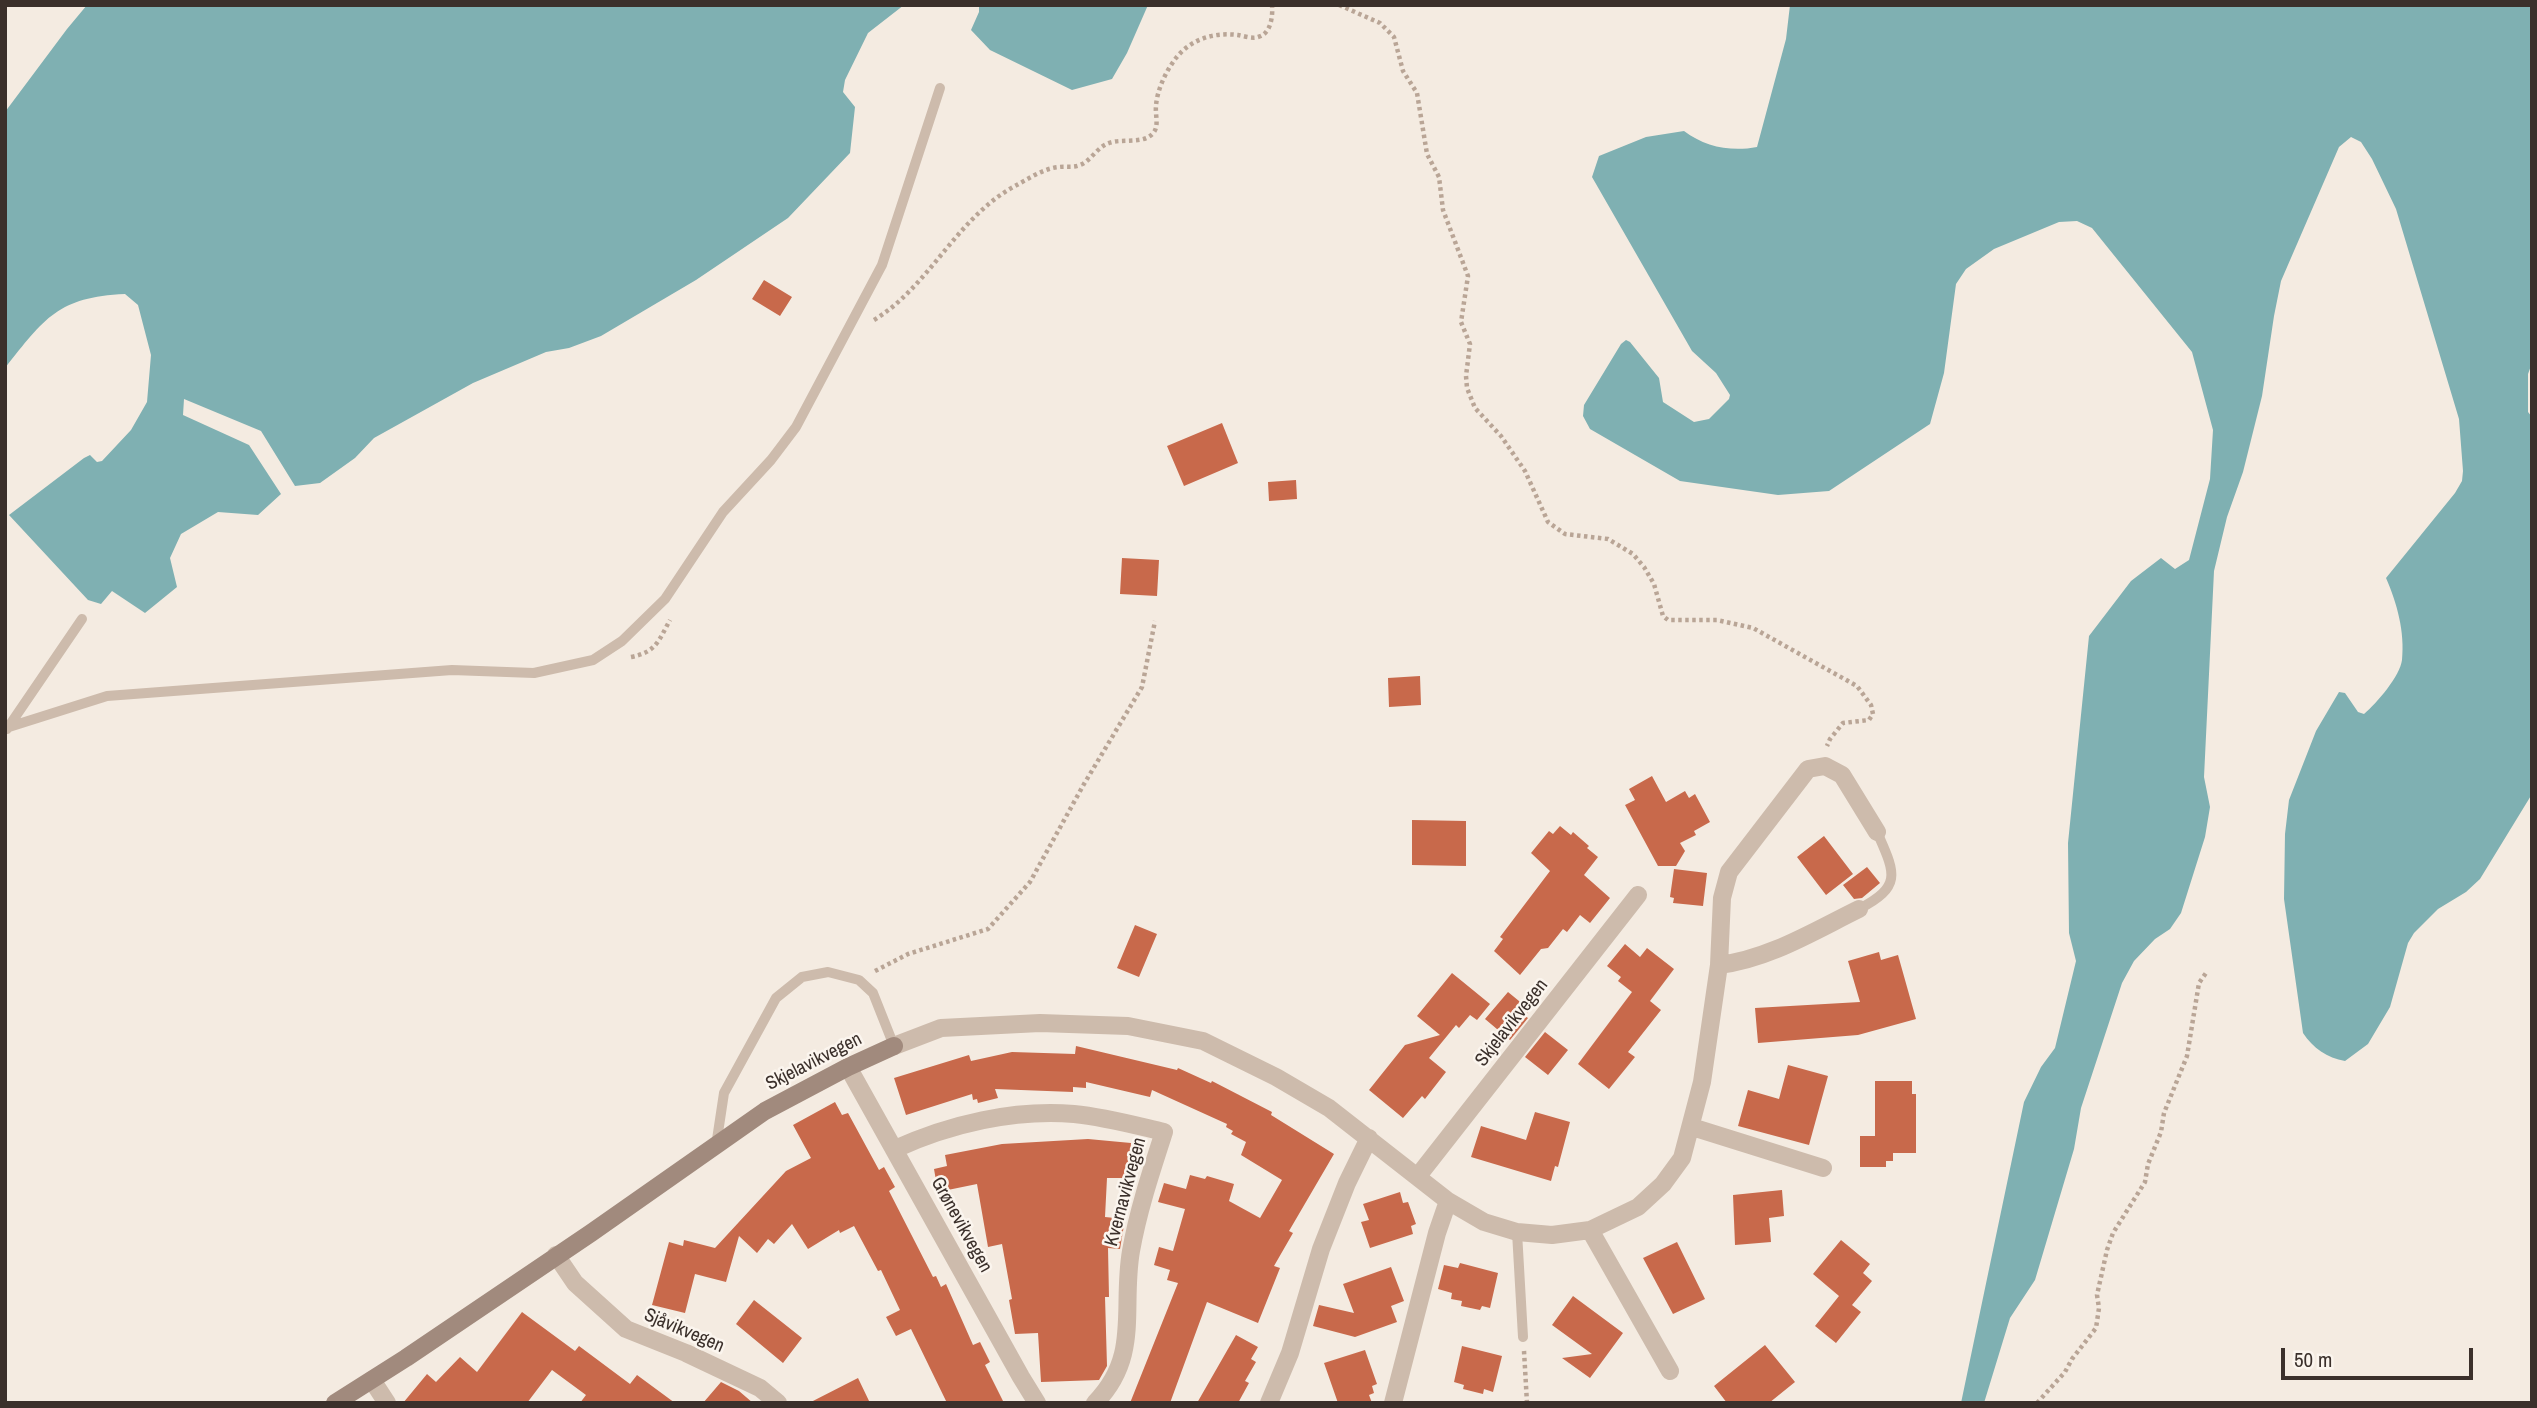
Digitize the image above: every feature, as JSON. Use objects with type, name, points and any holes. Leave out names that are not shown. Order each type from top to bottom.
[{"type":"main road","name":"Skjelavikvegen","points":[[335,1403],[765,1111],[894,1046]]},
{"type":"street","points":[[1819,767],[1825,766],[1842,775],[1877,832]]},
{"type":"street","name":"Skjelavikvegen","points":[[894,1046],[941,1028],[1040,1023],[1128,1026],[1203,1041],[1276,1077],[1329,1108],[1448,1200],[1484,1222],[1517,1232],[1552,1235],[1590,1230],[1637,1207],[1663,1184],[1682,1158],[1702,1082],[1719,965],[1722,898],[1729,872],[1808,769],[1819,767]]},
{"type":"street","name":"Skjelavikvegen","points":[[1418,1177],[1638,895]]},
{"type":"street","points":[[1719,965],[1760,956],[1859,909]]},
{"type":"street","name":"Grønevikvegen","points":[[848,1067],[1037,1403]]},
{"type":"street","name":"Kvernavikvegen","points":[[895,1149],[954,1127],[992,1119],[1033,1115],[1071,1114],[1111,1119],[1164,1132],[1143,1196],[1131,1253],[1127,1336],[1121,1366],[1108,1390],[1095,1403]]},
{"type":"street","points":[[1692,1127],[1823,1168]]},
{"type":"street","points":[[1269,1403],[1290,1353],[1321,1249],[1347,1183],[1369,1138]]},
{"type":"street","points":[[1393,1403],[1448,1200]]},
{"type":"street","points":[[1590,1230],[1670,1371]]},
{"type":"street","name":"Sjåvikvegen","points":[[556,1255],[575,1283],[626,1329],[686,1353],[760,1388],[778,1403]]},
{"type":"street","points":[[372,1380],[387,1403]]},
{"type":"lane","points":[[7,729],[107,696],[452,670],[534,673],[593,660],[622,641],[665,599],[723,512],[771,460],[796,427],[883,265],[940,88]]},
{"type":"lane","points":[[7,729],[82,619]]},
{"type":"lane","points":[[1859,909],[1882,897],[1891,878],[1887,854],[1877,832]]},
{"type":"lane","points":[[716,1146],[724,1093],[776,998],[802,976],[828,972],[859,980],[873,993],[894,1046]]},
{"type":"lane","points":[[1517,1232],[1523,1337]]},
{"type":"path","points":[[1058,167],[1083,164],[1108,143],[1139,139],[1153,134],[1156,128],[1157,97],[1165,74],[1176,57],[1193,42],[1213,35],[1233,34],[1256,38],[1262,36],[1271,22],[1272,5]]},
{"type":"path","points":[[1339,5],[1380,23],[1394,37],[1403,71],[1417,93],[1427,154],[1439,177],[1443,210],[1468,276],[1461,322],[1470,344],[1466,376],[1467,388],[1475,408],[1501,436],[1525,471],[1548,522],[1565,534],[1608,539],[1633,554],[1654,584],[1662,616],[1668,620],[1717,620],[1753,628],[1857,686],[1874,709],[1873,715],[1869,720],[1843,723],[1830,739],[1819,767]]},
{"type":"path","points":[[859,980],[908,954],[988,929],[1030,882],[1142,687],[1155,621]]},
{"type":"path","points":[[2037,1403],[2065,1373],[2072,1359],[2096,1328],[2099,1308],[2097,1295],[2107,1250],[2113,1233],[2145,1182],[2148,1164],[2161,1132],[2164,1112],[2187,1056],[2199,983],[2206,973]]},
{"type":"path","points":[[1523,1337],[1527,1403]]},
{"type":"water","points":[[87,5],[904,5],[868,33],[845,80],[843,92],[855,107],[850,153],[788,218],[696,280],[601,336],[569,348],[546,352],[473,383],[374,438],[355,458],[320,483],[295,486],[261,431],[184,399],[183,415],[249,445],[281,494],[258,515],[218,512],[181,534],[170,558],[177,587],[145,613],[112,591],[101,604],[88,600],[9,515],[84,458],[90,455],[97,462],[102,461],[131,430],[147,402],[151,355],[138,305],[125,294],[84,300],[55,313],[31,336],[5,368],[5,112]]},
{"type":"water","points":[[979,5],[1148,5],[1127,53],[1112,79],[1072,90],[990,50],[971,30],[979,12]]},
{"type":"water","points":[[1790,5],[2532,5],[2532,363],[2528,374],[2528,412],[2532,417],[2532,794],[2480,879],[2466,892],[2438,909],[2414,933],[2408,943],[2390,1007],[2368,1044],[2345,1061],[2326,1055],[2316,1048],[2303,1033],[2284,899],[2285,834],[2289,800],[2316,731],[2339,692],[2345,693],[2358,712],[2364,714],[2397,674],[2403,649],[2401,628],[2386,578],[2455,493],[2462,481],[2463,471],[2459,419],[2396,209],[2372,159],[2361,142],[2351,137],[2339,147],[2281,281],[2262,396],[2214,571],[2204,777],[2210,807],[2205,837],[2181,913],[2170,929],[2155,939],[2134,961],[2122,983],[2081,1108],[2074,1149],[2035,1280],[2010,1318],[1984,1403],[1961,1403],[2024,1102],[2041,1067],[2055,1048],[2076,961],[2069,933],[2068,843],[2089,636],[2131,581],[2161,558],[2175,569],[2189,560],[2210,479],[2213,430],[2192,352],[2092,228],[2077,221],[2059,222],[1994,249],[1966,269],[1956,284],[1944,373],[1930,424],[1829,491],[1778,495],[1680,481],[1590,429],[1583,416],[1584,405],[1626,340],[1659,378],[1663,402],[1694,422],[1709,419],[1729,399],[1730,395],[1716,373],[1692,351],[1592,177],[1599,156],[1646,137],[1684,131],[1719,147],[1757,147],[1786,39]]},
{"type":"building","points":[[764,280],[792,297],[780,316],[752,299]]},
{"type":"building","points":[[1222,423],[1238,463],[1184,486],[1167,446]]},
{"type":"building","points":[[1296,480],[1297,499],[1269,501],[1268,482]]},
{"type":"building","points":[[1122,558],[1159,560],[1157,596],[1120,594]]},
{"type":"building","points":[[1420,676],[1421,705],[1389,707],[1388,678]]},
{"type":"building","points":[[1652,776],[1666,802],[1685,791],[1689,798],[1695,794],[1710,822],[1694,831],[1696,835],[1680,843],[1685,851],[1676,866],[1658,866],[1625,805],[1635,800],[1629,789]]},
{"type":"building","points":[[1412,820],[1466,821],[1466,866],[1412,865]]},
{"type":"building","points":[[1560,826],[1571,835],[1573,832],[1598,857],[1584,875],[1610,898],[1590,923],[1580,915],[1567,932],[1563,929],[1548,948],[1541,949],[1520,975],[1494,951],[1503,939],[1500,937],[1550,871],[1531,853],[1549,831],[1553,834]]},
{"type":"building","points":[[1824,836],[1853,874],[1826,895],[1797,857]]},
{"type":"building","points":[[1867,867],[1880,883],[1862,898],[1854,899],[1843,885]]},
{"type":"building","points":[[1674,869],[1707,873],[1703,906],[1673,903],[1674,898],[1670,897]]},
{"type":"building","points":[[1135,925],[1157,934],[1139,977],[1117,968]]},
{"type":"building","points":[[1625,944],[1640,957],[1647,948],[1674,969],[1650,1001],[1661,1010],[1628,1052],[1635,1057],[1609,1089],[1578,1064],[1632,992],[1618,981],[1621,977],[1607,966]]},
{"type":"building","points":[[1879,952],[1881,960],[1898,955],[1916,1019],[1858,1035],[1758,1043],[1755,1008],[1860,1002],[1848,961]]},
{"type":"building","points":[[1452,973],[1490,1004],[1477,1020],[1470,1015],[1459,1028],[1456,1025],[1429,1058],[1446,1072],[1425,1099],[1422,1096],[1403,1118],[1369,1090],[1405,1045],[1440,1035],[1417,1016]]},
{"type":"building","points":[[1508,992],[1530,1010],[1525,1016],[1528,1018],[1510,1040],[1485,1019]]},
{"type":"building","points":[[1545,1032],[1568,1050],[1548,1075],[1525,1057]]},
{"type":"building","points":[[1076,1046],[1177,1070],[1178,1068],[1211,1083],[1212,1081],[1272,1112],[1271,1115],[1334,1154],[1289,1231],[1293,1233],[1274,1266],[1280,1268],[1258,1323],[1207,1302],[1170,1403],[1130,1403],[1178,1283],[1167,1280],[1170,1270],[1154,1265],[1159,1247],[1173,1251],[1185,1209],[1158,1202],[1164,1183],[1186,1189],[1190,1175],[1205,1179],[1207,1176],[1234,1184],[1229,1201],[1260,1218],[1282,1180],[1241,1155],[1246,1142],[1231,1134],[1233,1131],[1226,1127],[1227,1124],[1152,1090],[1150,1097],[1086,1082],[1086,1088],[1073,1087],[1073,1092],[995,1089],[998,1098],[978,1103],[977,1099],[973,1100],[972,1094],[906,1115],[894,1078],[969,1055],[971,1061],[1012,1052],[1075,1054]]},
{"type":"building","points":[[1788,1065],[1828,1076],[1809,1145],[1738,1126],[1748,1090],[1779,1099]]},
{"type":"building","points":[[1875,1081],[1912,1081],[1912,1094],[1916,1094],[1916,1153],[1893,1153],[1893,1161],[1886,1161],[1886,1167],[1860,1167],[1860,1136],[1875,1136]]},
{"type":"building","points":[[835,1102],[842,1115],[848,1113],[879,1170],[884,1167],[895,1187],[889,1191],[933,1277],[936,1276],[941,1287],[946,1284],[973,1345],[980,1342],[990,1362],[985,1365],[1004,1403],[947,1403],[911,1329],[896,1336],[886,1317],[900,1310],[881,1270],[878,1271],[854,1226],[840,1233],[839,1230],[808,1249],[792,1224],[774,1244],[768,1239],[757,1253],[739,1236],[726,1282],[695,1274],[685,1313],[652,1305],[669,1242],[683,1246],[684,1240],[715,1248],[786,1171],[811,1158],[793,1125]]},
{"type":"building","points":[[1535,1112],[1570,1122],[1558,1167],[1555,1166],[1551,1181],[1471,1157],[1481,1126],[1526,1140]]},
{"type":"building","points":[[1088,1139],[1131,1143],[1128,1178],[1107,1178],[1105,1217],[1125,1219],[1120,1249],[1108,1248],[1109,1297],[1105,1297],[1107,1366],[1099,1380],[1041,1382],[1038,1333],[1015,1334],[1002,1244],[988,1247],[977,1184],[938,1192],[934,1169],[947,1166],[945,1155],[1002,1144]]},
{"type":"building","points":[[1782,1190],[1784,1216],[1769,1218],[1771,1242],[1735,1245],[1733,1195]]},
{"type":"building","points":[[1400,1192],[1403,1203],[1408,1202],[1416,1224],[1411,1226],[1413,1234],[1370,1248],[1361,1222],[1369,1220],[1363,1204]]},
{"type":"building","points":[[1841,1240],[1870,1264],[1863,1273],[1872,1281],[1852,1305],[1861,1312],[1836,1343],[1815,1326],[1839,1296],[1813,1274]]},
{"type":"building","points":[[1677,1242],[1705,1299],[1673,1314],[1643,1258]]},
{"type":"building","points":[[1460,1263],[1498,1273],[1490,1308],[1482,1306],[1480,1310],[1461,1306],[1462,1301],[1451,1299],[1452,1293],[1438,1289],[1444,1265],[1458,1268]]},
{"type":"building","points":[[1391,1267],[1404,1301],[1391,1306],[1397,1322],[1355,1337],[1313,1326],[1319,1305],[1354,1313],[1343,1284]]},
{"type":"building","points":[[1573,1296],[1623,1333],[1590,1378],[1562,1358],[1592,1354],[1552,1325]]},
{"type":"building","points":[[754,1300],[802,1338],[783,1363],[736,1324]]},
{"type":"building","points":[[522,1312],[575,1351],[579,1346],[630,1384],[637,1375],[675,1403],[580,1403],[586,1395],[552,1370],[527,1403],[403,1403],[427,1374],[436,1382],[460,1357],[477,1372]]},
{"type":"building","points":[[1236,1335],[1258,1347],[1251,1359],[1256,1362],[1245,1381],[1249,1383],[1238,1403],[1197,1403]]},
{"type":"building","points":[[1765,1345],[1795,1382],[1769,1403],[1727,1403],[1714,1386]]},
{"type":"building","points":[[1462,1346],[1502,1356],[1493,1392],[1484,1389],[1483,1394],[1463,1389],[1464,1385],[1454,1382]]},
{"type":"building","points":[[1365,1350],[1377,1384],[1372,1386],[1374,1393],[1369,1395],[1372,1403],[1338,1403],[1324,1363]]},
{"type":"building","points":[[858,1378],[870,1403],[809,1403]]},
{"type":"building","points":[[721,1382],[739,1391],[753,1403],[703,1403]]}]
